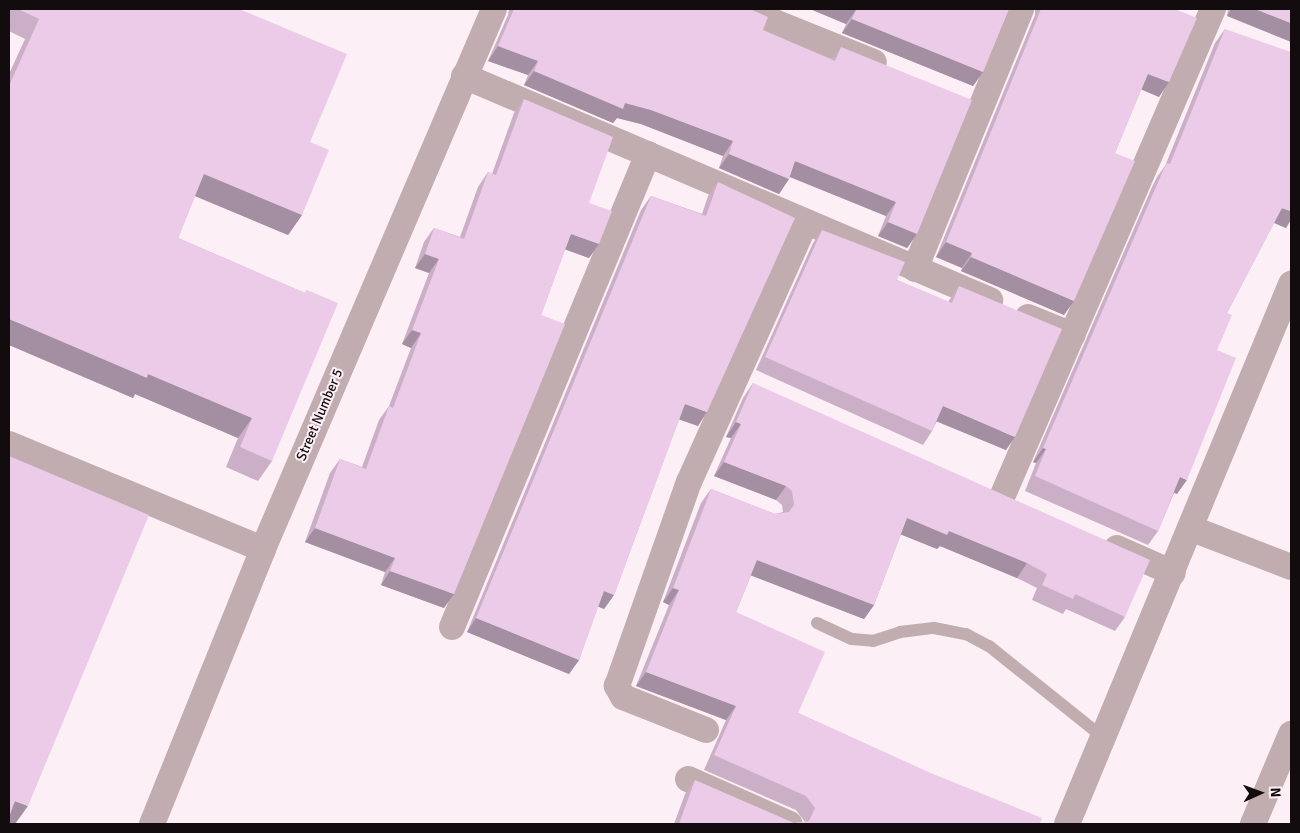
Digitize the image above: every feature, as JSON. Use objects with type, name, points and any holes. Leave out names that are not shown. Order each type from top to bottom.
[{"type":"street","name":"Street Number 5","points":[[152,824],[263,549],[494,9]]},
{"type":"street","points":[[742,9],[898,72]]},
{"type":"street","points":[[915,268],[971,101],[1021,9]]},
{"type":"street","points":[[976,485],[1011,501],[1072,336],[1200,16],[1231,34]]},
{"type":"street","points":[[464,76],[1072,336]]},
{"type":"street","points":[[452,627],[648,154]]},
{"type":"street","points":[[706,730],[623,697],[617,686],[689,482],[806,222]]},
{"type":"street","points":[[1068,824],[1291,284]]},
{"type":"street","points":[[736,378],[763,390]]},
{"type":"street","points":[[9,444],[263,549]]},
{"type":"street","points":[[689,482],[716,493]]},
{"type":"street","points":[[1190,528],[1291,567]]},
{"type":"street","points":[[1092,537],[1173,573]]},
{"type":"street","points":[[1253,824],[1291,734]]},
{"type":"street","points":[[688,778],[790,824]]},
{"type":"lane","points":[[817,623],[852,639],[873,641],[900,632],[934,628],[966,634],[989,646],[1104,738]]},
{"type":"building","points":[[18,9],[239,9],[347,54],[310,142],[329,150],[302,215],[204,174],[178,238],[305,293],[307,290],[338,303],[272,461],[240,447],[252,418],[148,374],[147,378],[9,319],[9,86],[39,19]]},
{"type":"building","points":[[514,9],[750,9],[768,17],[763,30],[835,61],[841,47],[972,100],[917,234],[888,222],[896,202],[795,161],[789,179],[729,154],[733,141],[651,110],[625,103],[623,109],[534,71],[538,61],[498,46]]},
{"type":"building","points":[[854,9],[1009,9],[983,72],[852,19],[856,10]]},
{"type":"building","points":[[1041,9],[1175,9],[1197,18],[1169,82],[1148,74],[1115,153],[1135,161],[1074,301],[971,257],[972,253],[946,242]]},
{"type":"building","points":[[1255,9],[1291,9],[1291,23]]},
{"type":"building","points":[[1225,29],[1291,52],[1291,211],[1282,208],[1227,313],[1232,315],[1217,350],[1236,358],[1187,480],[1180,477],[1158,531],[1035,476],[1046,449],[1043,448],[1162,173],[1167,163],[1170,164]]},
{"type":"building","points":[[524,99],[613,137],[589,203],[612,211],[599,244],[571,234],[541,315],[565,324],[454,594],[390,571],[395,558],[315,528],[340,459],[366,469],[389,406],[393,408],[421,333],[412,330],[439,259],[425,254],[434,228],[464,239],[488,172],[496,175]]},
{"type":"building","points":[[718,182],[795,218],[707,412],[685,404],[614,595],[604,591],[579,660],[476,618],[651,196],[706,216]]},
{"type":"building","points":[[822,230],[905,262],[897,280],[952,303],[959,286],[1062,329],[1015,437],[943,406],[932,431],[765,357]]},
{"type":"building","points":[[753,383],[1150,560],[1125,617],[1075,594],[1073,599],[1042,585],[1047,574],[1027,563],[949,531],[947,535],[907,518],[874,605],[757,560],[736,612],[825,652],[798,713],[933,774],[1042,818],[1040,824],[679,824],[695,780],[794,823],[809,821],[815,808],[806,796],[714,755],[736,706],[646,672],[679,590],[673,588],[711,489],[775,514],[789,512],[794,505],[792,491],[786,486],[724,462],[741,424],[736,422]]},
{"type":"building","points":[[9,456],[149,515],[28,806],[15,801],[9,817]]}]
